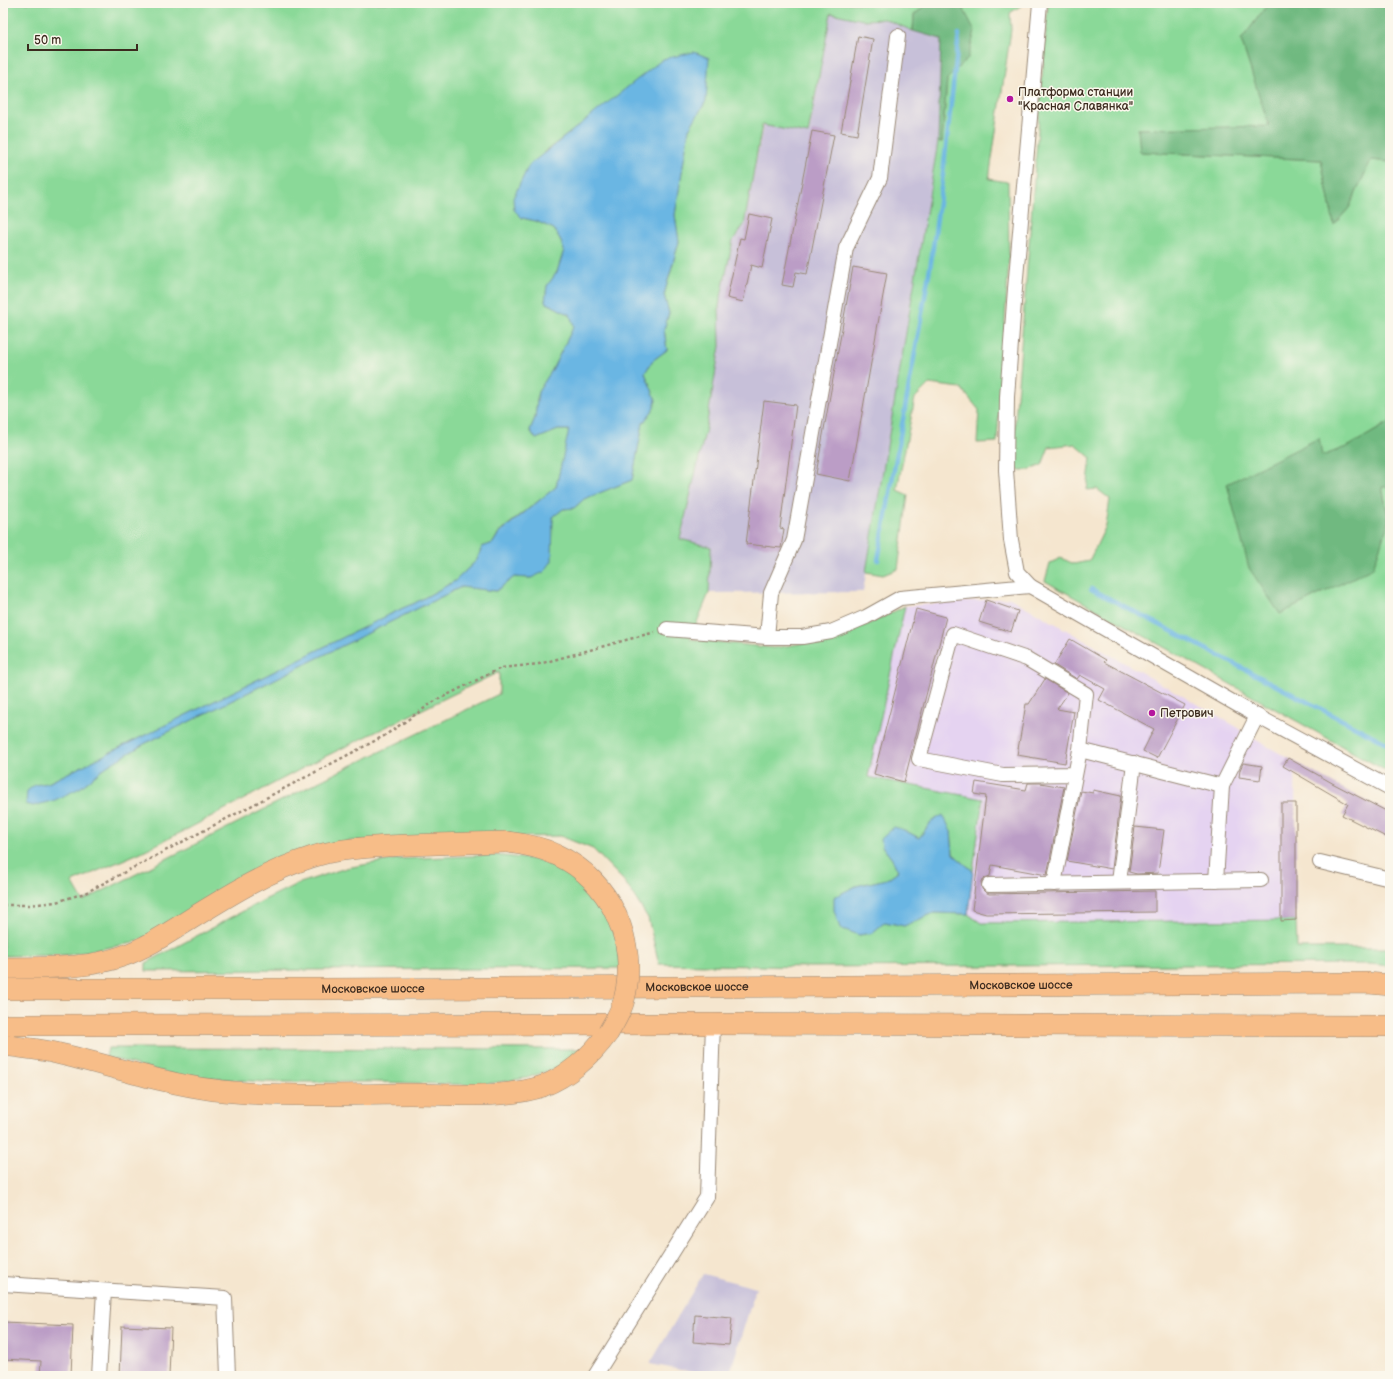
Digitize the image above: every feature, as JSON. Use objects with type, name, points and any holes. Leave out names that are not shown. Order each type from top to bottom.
[{"type":"highway","points":[[3,968],[96,964],[123,956],[157,940],[256,882],[285,867],[314,856],[352,849],[425,844],[507,842],[530,845],[558,855],[578,867],[599,887],[617,916],[623,933],[629,967],[628,984],[624,1002],[608,1033],[591,1055],[573,1070],[558,1079],[525,1091],[489,1094],[317,1094],[257,1093],[214,1090],[140,1075],[55,1052],[3,1046]]},
{"type":"highway","name":"Московское шоссе","points":[[3,989],[322,989],[1360,983],[1390,985]]},
{"type":"highway","points":[[3,1025],[713,1024],[1390,1026]]},
{"type":"street","points":[[1040,3],[1014,296],[1008,397],[1006,470],[1011,540],[1017,572],[1030,586],[1257,716],[1390,788]]},
{"type":"street","points":[[767,637],[771,593],[794,540],[846,248],[880,178],[898,36]]},
{"type":"street","points":[[667,629],[767,637],[802,637],[831,632],[866,617],[900,598],[1030,586]]},
{"type":"street","points":[[1054,884],[1080,750],[1086,694],[1027,659],[953,634],[919,759],[1003,775],[1075,774]]},
{"type":"street","points":[[1216,881],[1222,786],[1257,716]]},
{"type":"street","points":[[1080,750],[1222,786]]},
{"type":"street","points":[[1119,882],[1134,763]]},
{"type":"street","points":[[1320,862],[1390,880]]},
{"type":"street","points":[[989,885],[1261,880]]},
{"type":"street","points":[[595,1376],[707,1197],[713,1024]]},
{"type":"street","points":[[3,1284],[225,1298],[228,1376]]},
{"type":"street","points":[[99,1376],[104,1291]]},
{"type":"path","points":[[3,905],[30,905],[56,902],[85,893],[384,736],[435,702],[501,668],[539,664],[667,629]]},
{"type":"shaded area","points":[[831,12],[863,20],[885,19],[913,31],[941,38],[938,142],[863,592],[709,593],[711,547],[680,540],[706,428],[720,346],[719,306],[733,240],[744,225],[763,125],[809,133]]},
{"type":"shaded area","points":[[1010,598],[1237,727],[1251,737],[1295,762],[1296,920],[981,923],[968,914],[983,799],[868,777],[905,606]]},
{"type":"shaded area","points":[[703,1274],[756,1288],[729,1376],[712,1376],[650,1364]]},
{"type":"green space","points":[[3,3],[928,3],[914,15],[913,31],[885,19],[863,20],[831,13],[808,134],[762,125],[744,225],[733,240],[719,306],[720,346],[706,428],[680,539],[711,547],[709,593],[690,639],[774,648],[822,640],[869,624],[905,606],[868,777],[983,799],[973,871],[953,854],[951,831],[932,821],[919,838],[904,830],[882,846],[892,859],[898,871],[887,879],[856,886],[859,935],[872,933],[885,922],[904,926],[934,913],[968,914],[981,923],[1296,920],[1297,948],[1390,948],[1390,966],[1370,964],[809,967],[659,964],[648,918],[625,882],[593,849],[560,836],[349,841],[133,943],[68,955],[3,956]],"holes":[[[706,101],[689,129],[675,215],[679,242],[664,295],[669,313],[664,329],[667,350],[652,361],[645,373],[656,400],[653,410],[643,423],[632,480],[584,499],[574,508],[563,509],[553,517],[552,530],[531,578],[514,577],[496,591],[461,587],[144,744],[107,766],[80,788],[35,785],[48,783],[415,603],[455,581],[477,560],[482,547],[493,543],[499,532],[556,487],[570,430],[558,430],[536,439],[530,430],[535,418],[538,392],[552,370],[574,326],[570,315],[545,302],[547,286],[557,272],[564,250],[560,239],[554,229],[536,221],[522,218],[544,152],[604,107]],[[499,672],[499,694],[338,772],[83,901],[72,882],[139,853],[184,831],[318,760]]]},
{"type":"green space","points":[[928,3],[963,8],[975,31],[968,58],[947,79],[942,142],[938,142],[941,39],[913,31],[914,15]]},
{"type":"green space","points":[[935,3],[1021,3],[1022,5],[1010,13],[1011,30],[989,179],[1008,182],[1009,259],[997,442],[977,443],[979,410],[961,388],[929,384],[915,398],[897,490],[908,495],[898,569],[883,575],[866,572],[938,142],[942,142],[947,79],[968,58],[963,8]]},
{"type":"green space","points":[[1048,3],[1269,3],[1241,40],[1270,127],[1138,129],[1141,152],[1321,160],[1334,224],[1349,208],[1371,160],[1390,162],[1390,422],[1349,446],[1321,457],[1319,438],[1294,607],[1336,586],[1389,521],[1382,486],[1390,487],[1390,773],[1045,581],[1050,563],[1061,558],[1074,564],[1089,561],[1106,526],[1110,499],[1097,489],[1087,490],[1091,458],[1075,444],[1049,447],[1042,465],[1038,467],[1024,470],[1013,468],[1015,422]]},
{"type":"green space","points":[[1269,3],[1390,3],[1390,162],[1371,160],[1349,208],[1334,225],[1321,160],[1140,152],[1138,129],[1269,126],[1241,40]]},
{"type":"green space","points":[[1390,422],[1390,487],[1382,487],[1389,521],[1373,568],[1280,614],[1249,568],[1227,484],[1319,438],[1322,456],[1349,446]]},
{"type":"green space","points":[[494,855],[539,860],[553,866],[580,883],[602,909],[616,934],[621,968],[146,971],[146,963],[297,884],[346,868],[397,859]]},
{"type":"green space","points":[[108,1048],[588,1049],[567,1064],[527,1078],[479,1085],[377,1082],[266,1082],[179,1076],[106,1057]]},
{"type":"water","points":[[694,52],[709,58],[706,101],[689,129],[675,215],[679,241],[664,295],[669,313],[664,329],[667,350],[652,361],[645,373],[656,400],[653,410],[643,423],[632,480],[584,499],[574,508],[563,509],[553,517],[552,561],[544,572],[531,578],[514,577],[496,591],[461,587],[144,744],[107,766],[80,788],[55,800],[33,806],[26,804],[27,791],[35,785],[48,783],[415,603],[455,581],[477,560],[482,547],[493,543],[499,533],[556,487],[569,430],[558,430],[536,439],[530,430],[535,418],[538,392],[552,370],[574,326],[570,315],[545,302],[547,286],[557,272],[564,250],[554,229],[536,221],[522,218],[514,210],[513,198],[529,165],[663,59]]},
{"type":"water","points":[[943,815],[951,831],[953,854],[973,871],[968,914],[934,913],[904,926],[885,922],[872,933],[859,935],[840,928],[834,910],[834,897],[856,886],[887,879],[898,871],[892,859],[882,846],[881,839],[894,827],[904,830],[919,838],[932,821]]},
{"type":"building","points":[[858,36],[873,39],[857,135],[841,132]]},
{"type":"building","points":[[812,131],[834,135],[807,274],[796,272],[793,287],[782,285]]},
{"type":"building","points":[[749,214],[772,219],[762,268],[751,265],[743,302],[727,298],[740,238],[744,239]]},
{"type":"building","points":[[853,267],[887,273],[850,481],[816,474]]},
{"type":"building","points":[[764,401],[796,405],[780,528],[784,529],[781,548],[746,544]]},
{"type":"building","points":[[986,600],[1018,611],[1011,632],[979,622]]},
{"type":"building","points":[[916,609],[946,617],[904,782],[874,774]]},
{"type":"building","name":"Петрович","points":[[1070,639],[1106,660],[1104,662],[1185,705],[1157,758],[1143,751],[1154,729],[1099,700],[1105,689],[1080,675],[1077,679],[1054,665]]},
{"type":"building","points":[[1045,679],[1068,693],[1057,709],[1074,712],[1065,763],[1017,755],[1026,704],[1029,704]]},
{"type":"building","points":[[1288,758],[1390,813],[1390,839],[1342,815],[1348,804],[1283,766]]},
{"type":"building","points":[[1243,763],[1262,766],[1260,780],[1239,777]]},
{"type":"building","points":[[976,782],[1026,790],[1028,783],[1040,783],[1064,787],[1047,875],[992,865],[990,876],[981,881],[982,889],[985,892],[989,894],[1155,891],[1155,912],[986,914],[972,910],[986,796],[974,794]]},
{"type":"building","points":[[1093,790],[1121,796],[1112,869],[1067,861],[1081,791],[1093,793]]},
{"type":"building","points":[[1281,803],[1296,803],[1296,920],[1281,921]]},
{"type":"building","points":[[1135,827],[1164,830],[1158,873],[1137,874],[1129,872]]},
{"type":"building","points":[[695,1315],[732,1318],[729,1345],[693,1342]]},
{"type":"building","points":[[3,1322],[73,1325],[71,1376],[40,1376],[41,1361],[3,1359]]},
{"type":"building","points":[[122,1326],[171,1328],[169,1376],[120,1376]]},
{"type":"waterway","points":[[878,560],[931,262],[959,34]]},
{"type":"waterway","points":[[1091,589],[1390,745]]},
{"type":"place","name":"Платформа станции \"Красная Славянка\"","points":[[1010,99]]},
{"type":"place","name":"Петрович","points":[[1152,713]]}]
